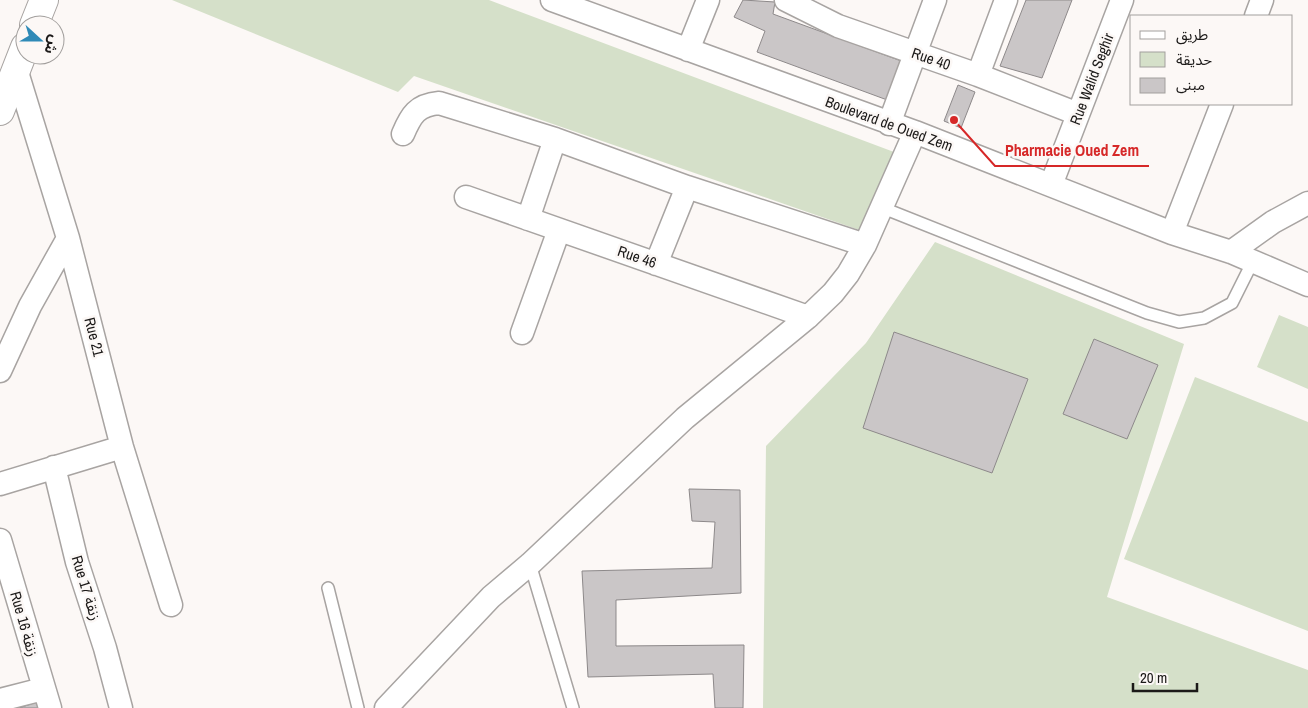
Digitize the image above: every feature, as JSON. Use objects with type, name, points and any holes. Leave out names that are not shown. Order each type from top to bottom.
[{"type":"street","points":[[38,15],[44,0]]},
{"type":"street","name":"Boulevard de Oued Zem","points":[[552,0],[600,8],[688,50],[915,132],[1172,233],[1231,252],[1308,285]]},
{"type":"street","points":[[688,50],[708,0]]},
{"type":"street","name":"Rue 40","points":[[786,0],[838,26],[978,75],[1078,114]]},
{"type":"street","points":[[889,124],[935,0]]},
{"type":"street","points":[[978,75],[1006,0]]},
{"type":"street","name":"Rue Walid Seghir","points":[[1051,185],[1122,0]]},
{"type":"street","points":[[1256,15],[1262,0]]},
{"type":"street","points":[[0,111],[17,65]]},
{"type":"street","name":"Rue 21","points":[[22,65],[122,446],[171,604]]},
{"type":"street","points":[[403,134],[409,120],[420,108],[428,104],[439,103],[555,139],[687,187],[865,245]]},
{"type":"street","points":[[1172,233],[1222,105]]},
{"type":"street","points":[[386,708],[492,598],[685,418],[808,317],[833,292],[848,274],[865,245],[915,132]]},
{"type":"street","points":[[528,219],[555,139]]},
{"type":"street","points":[[656,264],[687,187]]},
{"type":"street","name":"Rue 46","points":[[466,197],[808,317]]},
{"type":"street","points":[[1231,252],[1273,222],[1308,202]]},
{"type":"street","points":[[522,333],[559,230]]},
{"type":"street","points":[[0,371],[30,306],[68,238]]},
{"type":"street","points":[[0,484],[122,446]]},
{"type":"street","name":"Rue 17 زنقة","points":[[54,467],[77,562],[121,708]]},
{"type":"street","name":"Rue 16 زنقة","points":[[0,540],[47,698]]},
{"type":"street","points":[[0,700],[47,698]]},
{"type":"lane","points":[[883,208],[1147,313],[1179,322],[1204,318],[1232,303],[1253,262]]},
{"type":"lane","points":[[530,564],[573,708]]},
{"type":"lane","points":[[328,588],[358,708]]},
{"type":"green space","points":[[172,0],[489,0],[902,155],[865,232],[414,76],[398,92]]},
{"type":"green space","points":[[935,242],[1184,344],[1107,597],[1308,670],[1308,708],[763,708],[766,446],[866,343]]},
{"type":"green space","points":[[1279,315],[1308,327],[1308,389],[1257,367]]},
{"type":"green space","points":[[1195,377],[1308,422],[1308,631],[1124,559]]},
{"type":"building","points":[[743,0],[775,2],[773,14],[904,62],[890,101],[757,52],[765,31],[734,17]]},
{"type":"building","points":[[1026,0],[1072,0],[1042,78],[1000,66]]},
{"type":"building","points":[[958,85],[975,92],[961,128],[944,121]]},
{"type":"building","points":[[894,332],[1028,379],[992,473],[863,428]]},
{"type":"building","points":[[1094,339],[1158,365],[1127,439],[1063,414]]},
{"type":"building","points":[[689,489],[740,490],[741,593],[616,600],[616,646],[744,645],[743,708],[715,708],[713,674],[588,677],[582,571],[712,568],[715,522],[692,521]]},
{"type":"building","points":[[46,699],[48,708],[19,708]]},
{"type":"place","name":"Pharmacie Oued Zem","points":[[954,120]]}]
